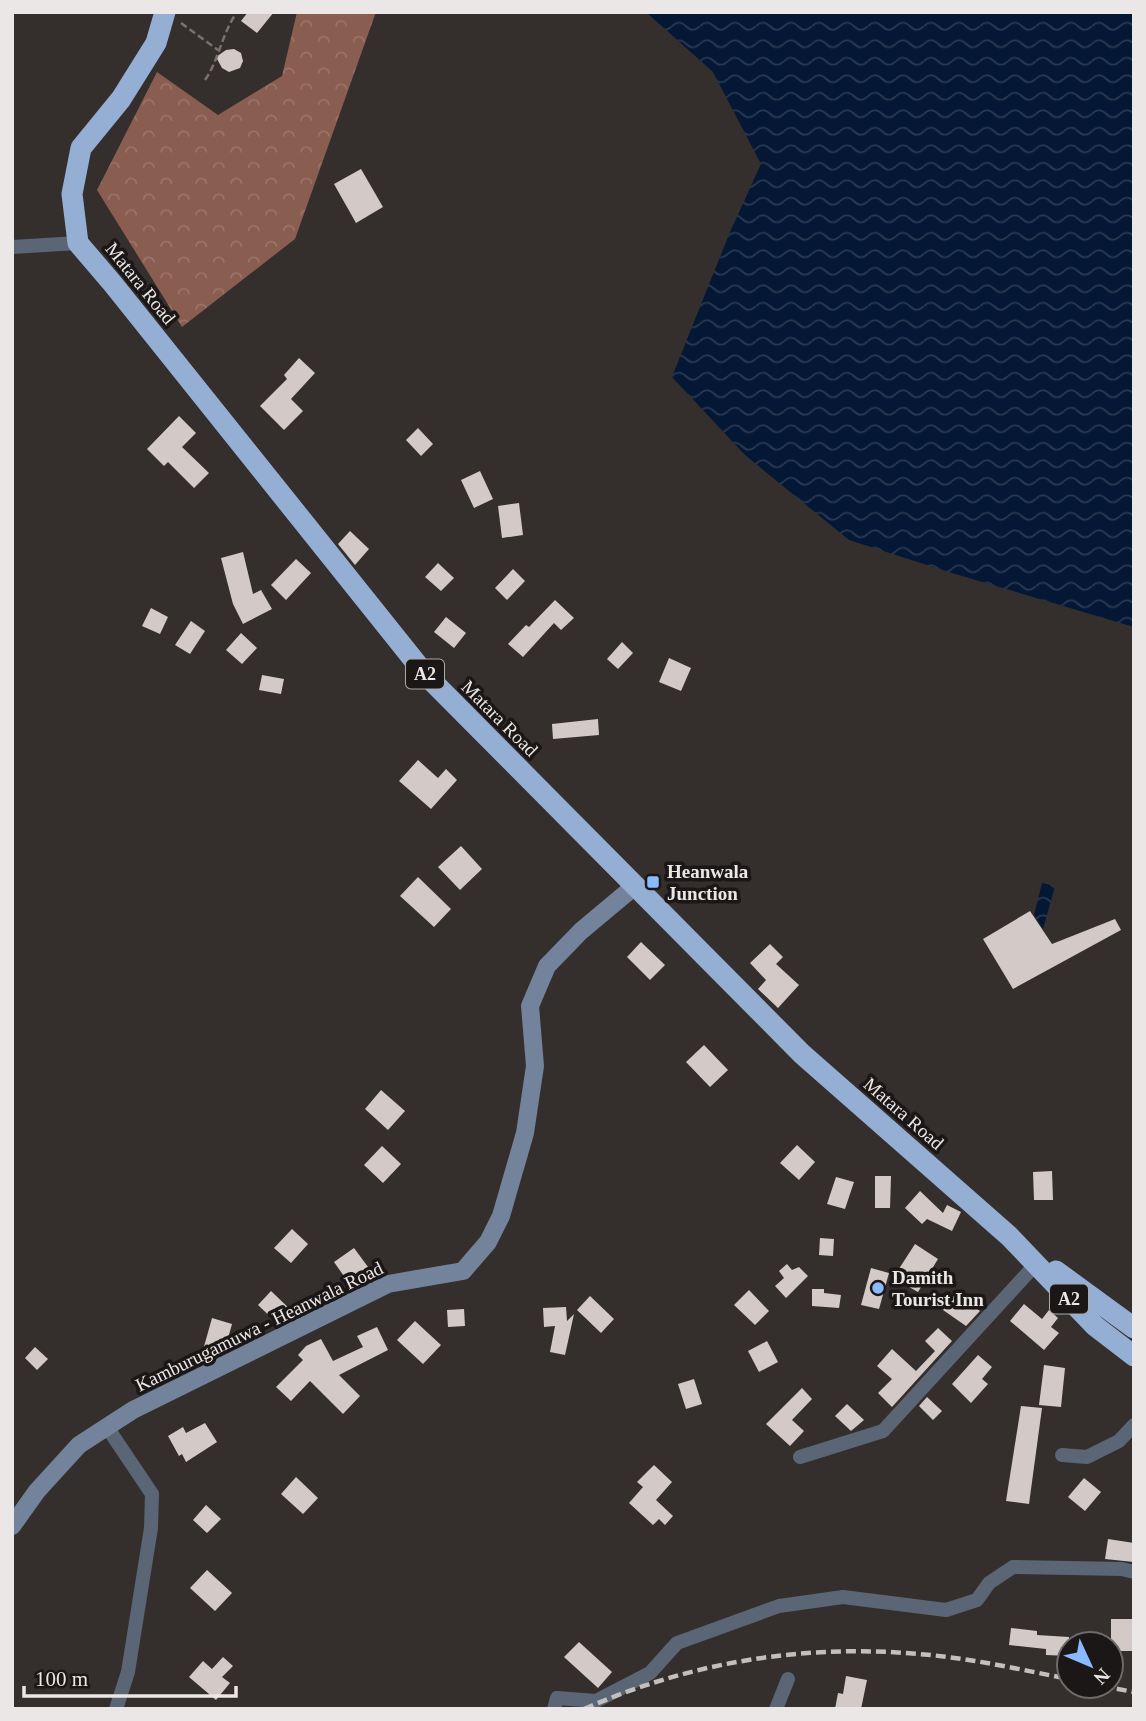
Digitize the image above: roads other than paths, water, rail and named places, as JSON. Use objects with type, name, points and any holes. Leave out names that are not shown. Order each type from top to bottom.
[{"type":"highway","name":"Matara Road","points":[[174,18],[121,99],[81,148],[72,194],[78,243],[425,674],[802,1054],[1009,1236],[1095,1326],[1134,1356]]},
{"type":"highway","name":"Matara Road","points":[[1009,1236],[1134,1328]]},
{"type":"main road","name":"Kamburugamuwa - Heanwala Road","points":[[12,1526],[37,1491],[79,1446],[133,1410],[388,1284],[463,1271],[488,1242],[501,1216],[525,1133],[535,1066],[530,1006],[547,967],[581,931],[636,885]]},
{"type":"street","points":[[12,247],[78,243]]},
{"type":"street","points":[[800,1457],[883,1431],[1036,1264]]},
{"type":"street","points":[[1062,1455],[1087,1457],[1119,1441],[1134,1425]]},
{"type":"street","points":[[107,1427],[152,1494],[151,1528],[128,1672],[116,1709]]},
{"type":"street","points":[[554,1709],[557,1698],[596,1702],[650,1673],[677,1643],[779,1606],[844,1597],[946,1610],[977,1600],[989,1583],[1013,1567],[1122,1569],[1134,1572]]},
{"type":"street","points":[[776,1709],[788,1679]]},
{"type":"water","points":[[646,12],[1134,12],[1134,627],[849,540],[745,455],[672,377],[730,232],[761,164],[713,72]]},
{"type":"water","points":[[1042,883],[1055,886],[1043,929],[1034,915]]},
{"type":"railway","points":[[584,1709],[679,1675],[776,1656],[825,1652],[925,1654],[1055,1676]]},
{"type":"railway","points":[[1125,1690],[1134,1692]]},
{"type":"place","name":"Heanwala Junction","points":[[653,882]]},
{"type":"place","name":"Damith Tourist Inn","points":[[878,1288]]}]
